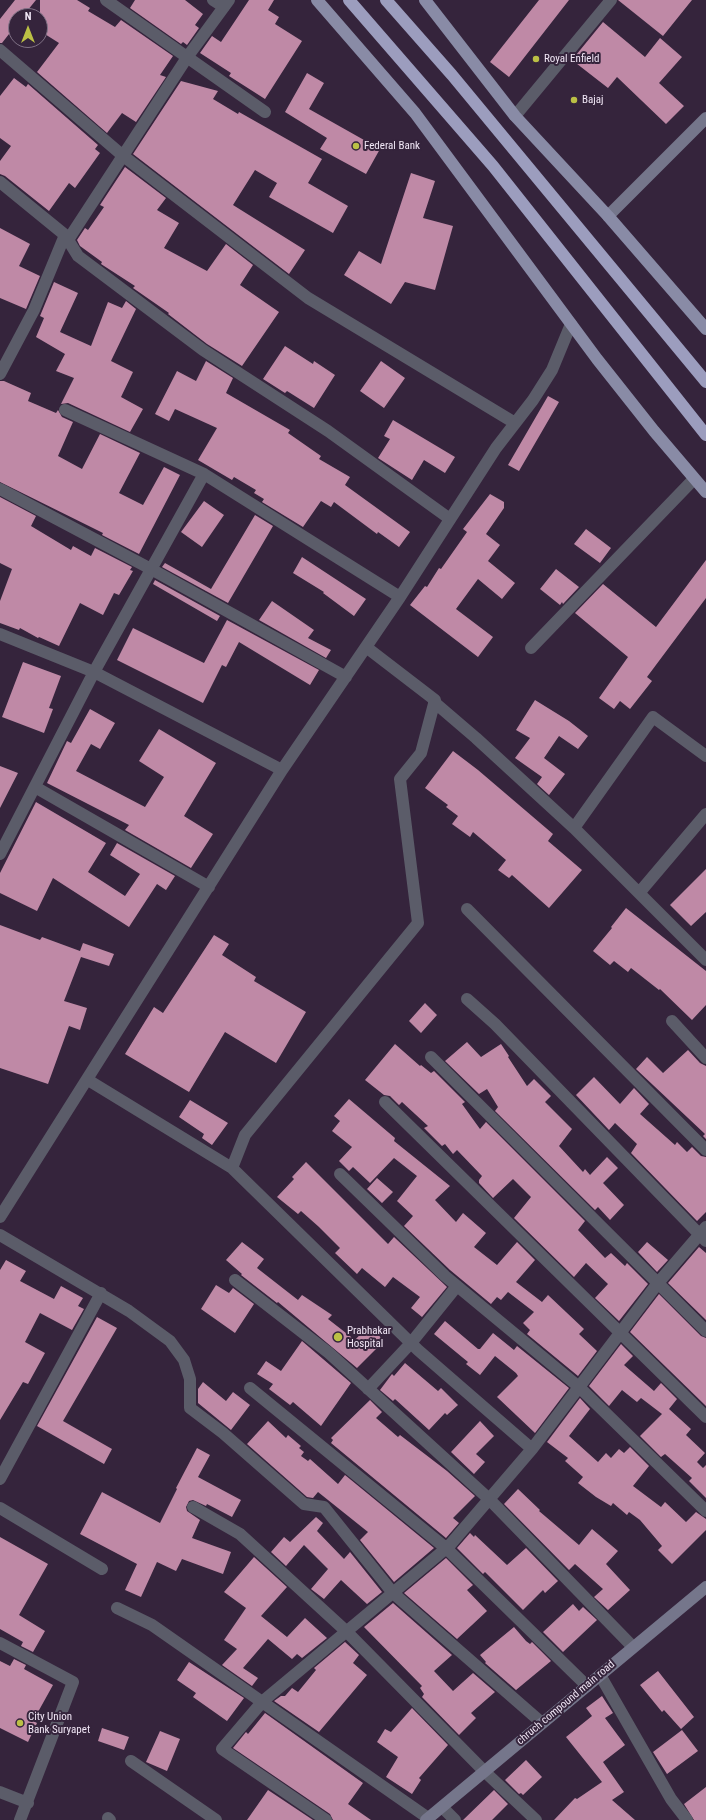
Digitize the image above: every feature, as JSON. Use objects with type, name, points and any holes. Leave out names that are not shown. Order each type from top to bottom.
[{"type":"highway","points":[[349,0],[493,166],[634,342],[706,435]]},
{"type":"highway","points":[[386,0],[452,75],[658,326],[706,382]]},
{"type":"main road","points":[[317,0],[415,113],[597,360],[654,431],[706,492]]},
{"type":"main road","points":[[427,1],[515,116],[608,216],[706,329]]},
{"type":"main road","points":[[608,216],[706,118]]},
{"type":"main road","name":"chruch compound main road","points":[[427,1819],[706,1587]]},
{"type":"street","points":[[106,0],[188,56],[265,112]]},
{"type":"street","points":[[0,374],[34,310],[67,237],[188,56],[226,3],[213,0]]},
{"type":"street","points":[[515,116],[611,0]]},
{"type":"street","points":[[0,50],[122,155],[308,298],[515,423]]},
{"type":"street","points":[[0,182],[67,237],[78,256],[203,350],[328,431],[450,519]]},
{"type":"street","points":[[0,1217],[88,1080],[282,770],[400,597],[496,448],[533,400],[552,370],[571,324]]},
{"type":"street","points":[[65,410],[204,474],[400,597]]},
{"type":"street","points":[[0,854],[94,672],[204,474]]},
{"type":"street","points":[[531,648],[694,479]]},
{"type":"street","points":[[0,489],[151,568],[346,677]]},
{"type":"street","points":[[2,639],[94,672],[282,770]]},
{"type":"street","points":[[366,647],[435,700],[434,702],[476,738],[574,828],[706,960]]},
{"type":"street","points":[[232,1168],[245,1134],[418,923],[400,779],[421,753],[434,702]]},
{"type":"street","points":[[574,828],[653,717],[706,756]]},
{"type":"street","points":[[35,786],[209,887]]},
{"type":"street","points":[[639,892],[706,814]]},
{"type":"street","points":[[467,909],[706,1150]]},
{"type":"street","points":[[326,1820],[222,1749],[263,1701],[348,1632],[446,1548],[532,1449],[658,1283],[704,1235],[495,1024],[468,999]]},
{"type":"street","points":[[672,1021],[706,1058]]},
{"type":"street","points":[[430,1057],[706,1331]]},
{"type":"street","points":[[88,1080],[232,1168],[254,1187],[411,1343],[532,1449]]},
{"type":"street","points":[[385,1102],[706,1417]]},
{"type":"street","points":[[340,1174],[457,1286],[579,1387],[706,1511]]},
{"type":"street","points":[[0,1235],[101,1293],[129,1311],[170,1341],[184,1360],[190,1379],[190,1408],[223,1433],[304,1504],[324,1506],[393,1594],[542,1723]]},
{"type":"street","points":[[234,1280],[329,1353],[489,1499],[633,1647]]},
{"type":"street","points":[[368,1388],[411,1343],[457,1286]]},
{"type":"street","points":[[0,1479],[101,1293]]},
{"type":"street","points":[[250,1388],[446,1548],[587,1686]]},
{"type":"street","points":[[193,1507],[240,1534],[348,1632],[484,1771],[536,1820]]},
{"type":"street","points":[[0,1508],[102,1569]]},
{"type":"street","points":[[117,1608],[152,1625],[263,1701],[427,1819]]},
{"type":"street","points":[[0,1643],[73,1682],[28,1803],[20,1820]]},
{"type":"street","points":[[600,1675],[667,1793],[687,1820]]},
{"type":"street","points":[[131,1761],[216,1820]]},
{"type":"street","points":[[0,1792],[28,1803]]},
{"type":"street","points":[[442,1807],[455,1820]]},
{"type":"building","points":[[15,0],[36,0],[30,8],[9,8]]},
{"type":"building","points":[[40,0],[77,0],[90,8],[88,11],[115,27],[121,20],[173,56],[160,75],[166,77],[136,122],[122,113],[107,133],[37,72],[59,43],[48,36],[48,8],[40,8]]},
{"type":"building","points":[[135,0],[185,0],[203,14],[195,25],[199,28],[187,45],[183,42],[181,44],[130,8]]},
{"type":"building","points":[[249,0],[274,0],[268,10],[279,17],[275,24],[302,41],[265,99],[229,76],[231,73],[200,53],[212,36],[221,42]]},
{"type":"building","points":[[539,0],[569,0],[509,77],[490,62]]},
{"type":"building","points":[[618,0],[692,0],[663,36]]},
{"type":"building","points":[[8,9],[8,35],[2,43],[0,43],[0,19]]},
{"type":"building","points":[[603,22],[645,57],[660,38],[682,57],[659,83],[684,106],[666,124],[617,77],[608,88],[572,60]]},
{"type":"building","points":[[307,73],[324,83],[309,109],[380,149],[366,174],[320,149],[327,138],[285,112]]},
{"type":"building","points":[[14,78],[26,87],[28,84],[98,145],[95,149],[100,153],[75,188],[69,183],[49,211],[5,176],[0,174],[0,161],[11,146],[0,138],[0,96]]},
{"type":"building","points":[[181,81],[218,91],[213,99],[322,159],[308,183],[348,206],[333,233],[269,197],[277,183],[255,170],[233,205],[305,250],[289,274],[133,154]]},
{"type":"building","points":[[125,167],[166,198],[157,210],[179,223],[164,248],[207,271],[226,244],[253,265],[240,285],[279,312],[242,366],[207,344],[168,314],[169,313],[133,288],[135,286],[101,264],[102,262],[80,246],[77,240],[85,228],[88,230],[104,207],[100,205]]},
{"type":"building","points":[[411,173],[435,181],[423,218],[453,226],[435,290],[405,282],[391,304],[344,275],[359,251],[381,264]]},
{"type":"building","points":[[0,228],[30,244],[19,266],[40,276],[26,309],[0,298]]},
{"type":"building","points":[[54,282],[78,293],[60,332],[91,346],[108,302],[122,308],[126,301],[136,309],[111,361],[133,372],[121,397],[143,409],[130,432],[68,403],[61,404],[74,378],[56,371],[65,354],[36,337],[44,318],[40,316]]},
{"type":"building","points":[[285,346],[313,364],[314,361],[335,375],[314,408],[287,391],[285,393],[263,379]]},
{"type":"building","points":[[206,361],[233,378],[226,393],[290,430],[288,433],[321,456],[319,459],[350,477],[345,485],[410,532],[399,547],[378,532],[377,534],[334,502],[331,507],[321,501],[303,527],[262,502],[264,499],[254,493],[256,490],[234,477],[232,480],[198,460],[217,428],[175,409],[169,421],[155,414],[177,371],[196,381]]},
{"type":"building","points":[[381,361],[405,378],[384,408],[360,391]]},
{"type":"building","points":[[0,381],[4,381],[31,393],[28,401],[56,413],[58,410],[62,417],[73,422],[58,456],[82,469],[100,434],[140,453],[119,493],[143,505],[164,467],[180,475],[139,554],[102,535],[103,533],[0,482]]},
{"type":"building","points":[[548,396],[559,402],[519,471],[508,465]]},
{"type":"building","points":[[393,420],[455,457],[445,473],[424,460],[412,480],[378,458],[390,439],[384,436]]},
{"type":"building","points":[[490,494],[504,502],[504,508],[486,534],[500,545],[488,561],[515,583],[502,599],[478,579],[456,609],[493,637],[478,657],[410,605],[425,586],[427,587],[439,568],[441,569],[467,532],[463,529]]},
{"type":"building","points":[[0,497],[36,516],[31,526],[71,550],[73,546],[91,556],[95,548],[132,567],[130,570],[133,571],[119,595],[114,593],[103,615],[80,603],[59,646],[39,637],[38,638],[20,628],[19,630],[0,623],[0,601],[12,569],[0,563]]},
{"type":"building","points":[[204,501],[224,515],[202,547],[181,532]]},
{"type":"building","points":[[255,515],[273,526],[228,603],[162,567],[165,563],[211,589]]},
{"type":"building","points":[[586,529],[611,548],[600,563],[574,544]]},
{"type":"building","points":[[302,557],[366,599],[354,616],[323,593],[324,592],[293,573]]},
{"type":"building","points":[[706,560],[706,598],[647,677],[652,681],[630,709],[620,701],[614,709],[599,698],[628,657],[575,613],[603,584],[656,627]]},
{"type":"building","points":[[556,569],[579,587],[563,604],[562,602],[560,605],[540,589]]},
{"type":"building","points":[[155,580],[220,616],[217,621],[153,584]]},
{"type":"building","points":[[272,601],[314,630],[308,638],[331,650],[326,658],[259,620]]},
{"type":"building","points":[[227,620],[319,670],[310,685],[239,642],[226,667],[222,665],[203,703],[117,660],[133,628],[204,663]]},
{"type":"building","points":[[23,662],[61,676],[49,708],[53,709],[44,733],[2,717]]},
{"type":"building","points":[[535,700],[569,721],[588,736],[578,749],[559,736],[544,758],[565,774],[549,795],[537,784],[542,777],[515,758],[530,738],[516,730]]},
{"type":"building","points":[[90,709],[115,723],[100,749],[91,744],[76,771],[145,807],[164,777],[139,761],[159,729],[216,763],[184,816],[213,834],[191,868],[125,830],[129,825],[47,783],[67,741],[71,743]]},
{"type":"building","points":[[453,751],[478,770],[553,834],[548,841],[582,870],[549,908],[512,875],[509,878],[498,870],[506,860],[473,832],[470,837],[452,824],[458,816],[446,807],[448,805],[425,788]]},
{"type":"building","points":[[0,766],[18,773],[0,808]]},
{"type":"building","points":[[36,802],[106,843],[88,872],[125,896],[140,874],[110,855],[117,843],[175,876],[166,890],[157,884],[129,927],[53,878],[37,911],[0,893],[0,873]]},
{"type":"building","points":[[706,869],[706,912],[691,926],[670,905]]},
{"type":"building","points":[[626,908],[706,971],[706,1005],[692,1020],[660,989],[659,990],[631,968],[628,972],[614,961],[610,965],[593,951]]},
{"type":"building","points":[[0,925],[40,940],[42,937],[80,951],[83,943],[114,954],[109,966],[81,957],[64,1001],[87,1008],[80,1030],[69,1026],[48,1084],[0,1068]]},
{"type":"building","points":[[214,935],[229,944],[222,955],[256,977],[254,981],[306,1012],[276,1063],[225,1032],[189,1092],[125,1054],[154,1007],[163,1013]]},
{"type":"building","points":[[425,1003],[437,1015],[421,1033],[409,1021]]},
{"type":"building","points":[[467,1042],[481,1057],[501,1044],[527,1086],[534,1079],[551,1096],[545,1102],[572,1129],[559,1146],[583,1172],[585,1169],[590,1175],[607,1157],[618,1168],[603,1183],[624,1205],[610,1220],[598,1207],[595,1210],[495,1111],[498,1107],[487,1089],[479,1094],[445,1061]]},
{"type":"building","points":[[395,1044],[420,1066],[421,1065],[431,1073],[434,1071],[465,1102],[462,1104],[480,1129],[486,1122],[585,1221],[578,1230],[605,1258],[611,1253],[625,1266],[627,1263],[648,1284],[619,1321],[595,1298],[608,1284],[586,1263],[574,1277],[514,1218],[531,1197],[513,1179],[493,1198],[479,1183],[482,1176],[457,1150],[453,1154],[445,1144],[442,1146],[424,1128],[428,1126],[402,1102],[399,1105],[390,1096],[384,1095],[365,1080]]},
{"type":"building","points":[[688,1050],[700,1063],[706,1066],[706,1139],[703,1136],[705,1134],[636,1069],[647,1057],[663,1073]]},
{"type":"building","points":[[594,1077],[620,1104],[634,1088],[649,1104],[640,1114],[675,1145],[677,1142],[687,1152],[692,1147],[701,1156],[706,1157],[706,1212],[697,1221],[631,1153],[637,1144],[615,1123],[609,1130],[576,1095]]},
{"type":"building","points":[[349,1099],[395,1138],[394,1141],[450,1186],[435,1200],[456,1222],[463,1213],[486,1233],[474,1247],[497,1265],[517,1242],[535,1260],[516,1282],[542,1302],[548,1295],[584,1329],[579,1334],[597,1351],[578,1376],[527,1334],[530,1330],[523,1323],[534,1312],[508,1292],[501,1300],[497,1297],[491,1304],[450,1270],[404,1226],[413,1216],[397,1201],[417,1176],[394,1158],[370,1183],[353,1167],[349,1171],[339,1161],[352,1147],[332,1131],[340,1121],[334,1116]]},
{"type":"building","points":[[190,1100],[228,1123],[212,1145],[202,1138],[204,1134],[179,1117]]},
{"type":"building","points":[[306,1162],[388,1244],[394,1237],[447,1287],[422,1317],[411,1308],[420,1297],[393,1277],[385,1287],[362,1268],[357,1274],[335,1253],[340,1248],[319,1227],[301,1211],[298,1214],[277,1197],[294,1179],[292,1177]]},
{"type":"building","points":[[377,1178],[393,1192],[382,1203],[367,1189]]},
{"type":"building","points":[[242,1242],[264,1259],[257,1268],[298,1300],[302,1295],[332,1315],[328,1319],[355,1340],[369,1325],[384,1341],[357,1368],[278,1302],[277,1303],[241,1275],[242,1274],[226,1260]]},
{"type":"building","points":[[647,1242],[668,1260],[657,1272],[638,1252]]},
{"type":"building","points":[[699,1247],[706,1253],[706,1320],[668,1283]]},
{"type":"building","points":[[6,1260],[26,1271],[20,1281],[54,1299],[61,1286],[83,1298],[78,1306],[84,1309],[72,1330],[40,1313],[25,1342],[45,1353],[28,1384],[23,1382],[0,1420],[0,1270]]},
{"type":"building","points":[[216,1285],[229,1293],[233,1288],[254,1304],[235,1333],[201,1309]]},
{"type":"building","points":[[659,1294],[701,1336],[706,1338],[706,1406],[630,1332]]},
{"type":"building","points":[[97,1317],[117,1328],[63,1421],[112,1449],[104,1464],[37,1426]]},
{"type":"building","points":[[445,1321],[478,1349],[480,1349],[493,1333],[514,1350],[517,1346],[569,1388],[535,1433],[497,1397],[518,1376],[516,1373],[495,1356],[480,1375],[466,1364],[468,1362],[434,1334]]},
{"type":"building","points":[[302,1341],[351,1383],[321,1426],[293,1402],[290,1405],[269,1389],[273,1384],[257,1374],[266,1361],[281,1371]]},
{"type":"building","points":[[621,1344],[633,1356],[624,1365],[654,1391],[661,1383],[677,1399],[669,1409],[691,1429],[686,1435],[705,1453],[697,1462],[703,1468],[706,1465],[706,1498],[689,1481],[692,1478],[665,1454],[661,1457],[640,1436],[662,1414],[641,1398],[637,1402],[622,1390],[609,1406],[589,1386]]},
{"type":"building","points":[[405,1363],[438,1391],[441,1388],[458,1405],[447,1415],[445,1413],[429,1430],[395,1399],[393,1401],[380,1390],[392,1374],[394,1376]]},
{"type":"building","points":[[203,1382],[226,1401],[233,1392],[250,1405],[231,1430],[198,1403],[198,1389]]},
{"type":"building","points":[[580,1398],[590,1409],[569,1436],[598,1462],[606,1453],[611,1458],[619,1449],[624,1453],[630,1447],[649,1466],[633,1486],[661,1507],[665,1502],[686,1522],[696,1512],[706,1519],[706,1530],[672,1564],[658,1550],[662,1546],[640,1520],[629,1512],[627,1515],[613,1503],[611,1506],[578,1483],[583,1477],[565,1461],[568,1458],[547,1442]]},
{"type":"building","points":[[370,1400],[382,1412],[376,1418],[398,1437],[400,1435],[447,1471],[475,1496],[453,1518],[459,1523],[446,1538],[331,1443],[333,1440],[331,1438]]},
{"type":"building","points":[[268,1421],[286,1438],[288,1435],[301,1446],[299,1448],[304,1452],[301,1456],[308,1461],[310,1459],[338,1484],[345,1475],[434,1548],[394,1582],[360,1540],[368,1532],[318,1492],[313,1498],[307,1497],[247,1444]]},
{"type":"building","points":[[480,1421],[494,1436],[476,1454],[485,1462],[474,1474],[451,1452]]},
{"type":"building","points":[[197,1448],[210,1455],[198,1477],[241,1500],[232,1517],[207,1504],[206,1506],[193,1500],[189,1501],[186,1507],[187,1511],[200,1520],[192,1538],[231,1552],[223,1574],[182,1559],[176,1571],[157,1562],[141,1597],[125,1590],[137,1564],[80,1534],[102,1492],[160,1523]]},
{"type":"building","points":[[518,1489],[540,1510],[539,1511],[579,1545],[592,1529],[618,1551],[606,1564],[630,1590],[608,1610],[594,1597],[603,1589],[575,1564],[569,1570],[504,1504]]},
{"type":"building","points":[[316,1517],[323,1523],[317,1531],[344,1559],[350,1552],[382,1592],[367,1604],[341,1580],[324,1599],[311,1589],[328,1569],[304,1545],[286,1566],[271,1552],[284,1537],[290,1542]]},
{"type":"building","points":[[470,1533],[474,1537],[475,1535],[507,1565],[526,1548],[558,1581],[545,1593],[543,1590],[523,1610],[485,1572],[483,1574],[457,1548]]},
{"type":"building","points":[[0,1537],[48,1564],[19,1615],[45,1631],[33,1652],[21,1646],[23,1642],[0,1629]]},
{"type":"building","points":[[254,1557],[287,1587],[261,1616],[287,1637],[305,1618],[327,1638],[302,1658],[297,1654],[292,1659],[268,1639],[243,1668],[258,1678],[252,1686],[222,1665],[237,1649],[224,1640],[246,1608],[224,1592]]},
{"type":"building","points":[[446,1558],[473,1585],[467,1590],[487,1611],[457,1639],[404,1593]]},
{"type":"building","points":[[393,1603],[452,1655],[434,1671],[453,1691],[473,1673],[495,1692],[471,1713],[476,1718],[459,1735],[422,1697],[424,1694],[420,1688],[422,1686],[364,1627]]},
{"type":"building","points":[[573,1604],[579,1611],[583,1607],[597,1620],[563,1652],[543,1632]]},
{"type":"building","points":[[514,1627],[526,1641],[530,1644],[532,1642],[551,1661],[516,1690],[485,1663],[486,1662],[480,1655]]},
{"type":"building","points":[[345,1642],[359,1655],[353,1663],[367,1675],[319,1732],[274,1701],[281,1696],[285,1696],[292,1688],[298,1692],[316,1670],[314,1668]]},
{"type":"building","points":[[14,1659],[26,1665],[24,1669],[53,1685],[33,1721],[37,1723],[28,1742],[0,1728],[0,1661],[10,1666]]},
{"type":"building","points":[[189,1662],[244,1698],[227,1721],[193,1697],[196,1693],[177,1680]]},
{"type":"building","points":[[658,1671],[694,1717],[681,1729],[664,1710],[662,1712],[640,1685]]},
{"type":"building","points":[[602,1696],[613,1713],[605,1718],[625,1745],[603,1762],[624,1792],[612,1800],[635,1820],[554,1820],[575,1798],[577,1799],[602,1782],[566,1737],[592,1716],[586,1708]]},
{"type":"building","points":[[412,1708],[448,1745],[419,1778],[421,1780],[412,1794],[386,1777],[398,1757],[377,1742],[385,1729],[391,1732]]},
{"type":"building","points":[[265,1713],[363,1783],[348,1804],[371,1820],[333,1820],[330,1814],[233,1748],[246,1732],[248,1734]]},
{"type":"building","points":[[102,1728],[129,1737],[124,1750],[98,1741]]},
{"type":"building","points":[[682,1730],[698,1751],[667,1774],[653,1752]]},
{"type":"building","points":[[160,1731],[180,1739],[167,1771],[146,1762]]},
{"type":"building","points":[[526,1760],[542,1777],[523,1795],[521,1793],[519,1794],[505,1780]]},
{"type":"building","points":[[706,1787],[706,1820],[694,1820],[684,1804]]},
{"type":"building","points":[[268,1790],[313,1820],[247,1820]]},
{"type":"building","points":[[494,1790],[508,1804],[492,1820],[463,1820]]},
{"type":"place","name":"Royal Enfield","points":[[536,59]]},
{"type":"place","name":"Bajaj","points":[[574,100]]},
{"type":"place","name":"Federal Bank","points":[[356,146]]},
{"type":"place","name":"Prabhakar Hospital","points":[[338,1337]]},
{"type":"place","name":"City Union Bank Suryapet","points":[[20,1723]]}]
